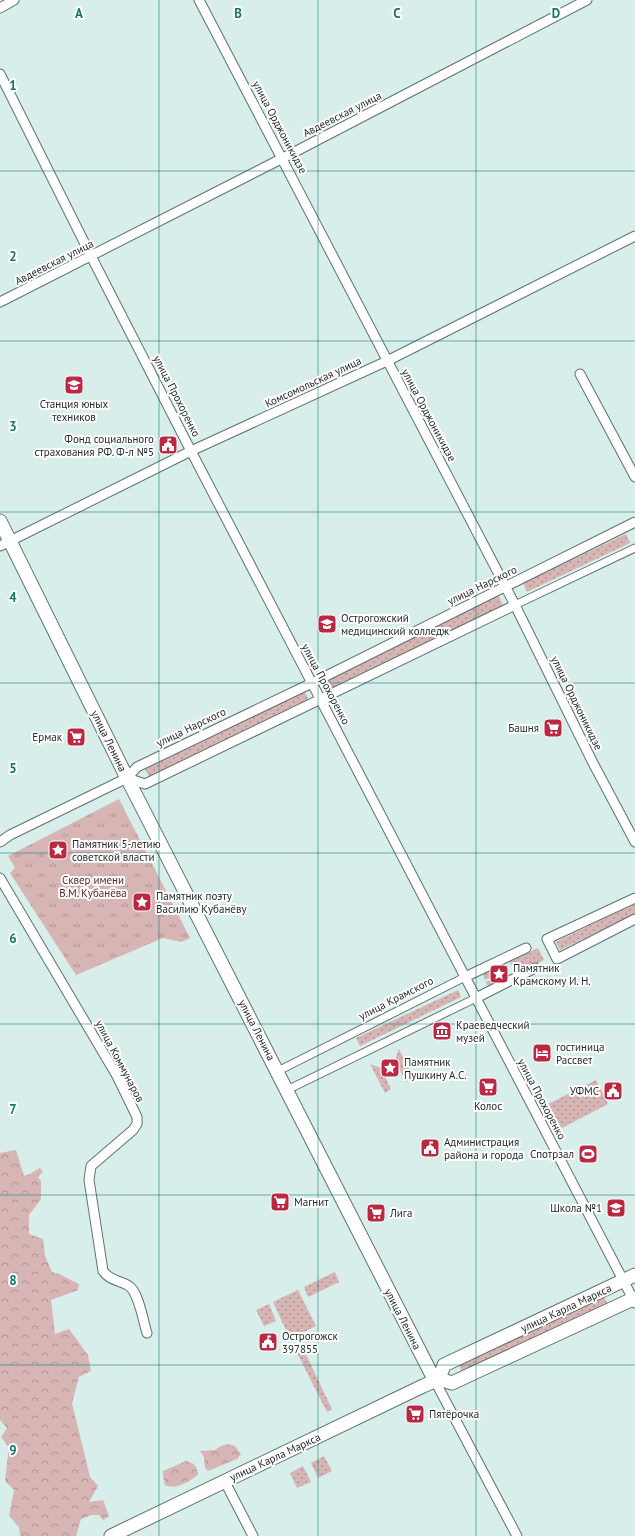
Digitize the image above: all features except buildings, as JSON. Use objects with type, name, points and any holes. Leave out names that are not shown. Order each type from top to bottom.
[{"type":"main road","name":"улица Ленина","points":[[0,521],[5,543],[437,1380]]},
{"type":"main road","name":"улица Карла Маркса","points":[[437,1380],[444,1365],[629,1278]]},
{"type":"main road","name":"улица Карла Маркса","points":[[111,1536],[224,1480],[437,1380],[452,1383],[634,1300]]},
{"type":"street","points":[[0,8],[14,0]]},
{"type":"street","name":"улица Орджоникидзе","points":[[199,0],[283,158],[387,361],[506,587],[635,842]]},
{"type":"street","name":"Авдеевская улица","points":[[0,302],[283,158],[587,0]]},
{"type":"street","name":"улица Прохоренко","points":[[0,74],[191,451],[465,977],[629,1278],[634,1300]]},
{"type":"street","name":"Комсомольская улица","points":[[5,543],[191,451],[387,361],[635,236]]},
{"type":"street","points":[[580,374],[635,477]]},
{"type":"street","name":"улица Нарского","points":[[0,842],[10,835],[127,778],[137,767],[312,683],[635,522]]},
{"type":"street","points":[[127,778],[145,784],[635,548]]},
{"type":"street","name":"улица Коммунаров","points":[[0,878],[117,1076],[137,1117],[137,1124],[133,1130],[91,1166],[89,1180],[103,1271],[107,1276],[130,1286],[136,1295],[147,1333]]},
{"type":"street","points":[[635,898],[547,939],[557,959],[635,919]]},
{"type":"street","name":"улица Крамского","points":[[278,1071],[526,948]]},
{"type":"street","points":[[287,1090],[535,968]]},
{"type":"street","name":"улица Ленина","points":[[437,1380],[517,1536]]},
{"type":"street","points":[[224,1480],[254,1536]]},
{"type":"green space","points":[[626,534],[630,543],[527,592],[523,583]]},
{"type":"green space","points":[[498,594],[503,606],[332,691],[326,679]]},
{"type":"green space","points":[[305,692],[309,701],[149,777],[145,769]]},
{"type":"green space","name":"Сквер имени В.М. Кубанёва","points":[[119,799],[190,938],[181,942],[163,938],[76,975],[10,873],[15,868],[8,856]]},
{"type":"green space","points":[[635,903],[635,914],[560,950],[556,942]]},
{"type":"green space","points":[[538,948],[544,960],[516,974],[510,962]]},
{"type":"green space","points":[[503,963],[511,978],[489,989],[486,982],[501,976],[499,971],[490,975],[491,977],[485,980],[482,973]]},
{"type":"green space","points":[[458,990],[461,997],[360,1046],[356,1038]]},
{"type":"green space","points":[[399,1049],[414,1078],[406,1082],[395,1060]]},
{"type":"green space","points":[[370,1064],[381,1068],[391,1089],[385,1093]]},
{"type":"green space","points":[[596,1080],[608,1104],[558,1130],[546,1105]]},
{"type":"green space","points":[[16,1150],[24,1176],[40,1168],[43,1172],[38,1177],[41,1181],[41,1199],[29,1215],[29,1234],[43,1239],[45,1256],[52,1272],[79,1284],[78,1290],[51,1300],[55,1334],[69,1329],[88,1355],[91,1371],[79,1377],[72,1403],[90,1477],[98,1486],[89,1502],[103,1500],[109,1516],[103,1520],[99,1515],[92,1515],[81,1519],[76,1536],[20,1536],[19,1527],[9,1516],[14,1490],[5,1481],[9,1447],[1,1437],[7,1428],[0,1420],[0,1153]]},
{"type":"green space","points":[[335,1272],[339,1282],[308,1297],[304,1287]]},
{"type":"green space","points":[[298,1290],[316,1326],[290,1339],[273,1302]]},
{"type":"green space","points":[[604,1296],[608,1305],[463,1374],[459,1365]]},
{"type":"green space","points":[[269,1304],[276,1321],[264,1326],[256,1310]]},
{"type":"green space","points":[[302,1346],[332,1409],[327,1412],[295,1349]]},
{"type":"green space","points":[[229,1444],[235,1446],[241,1454],[237,1459],[208,1471],[205,1468],[204,1457],[200,1451],[215,1450],[221,1446]]},
{"type":"green space","points":[[324,1456],[332,1471],[318,1478],[311,1463]]},
{"type":"green space","points":[[186,1461],[195,1466],[198,1475],[186,1483],[178,1486],[174,1487],[165,1485],[163,1471]]},
{"type":"green space","points":[[303,1466],[311,1482],[297,1488],[290,1473]]},
{"type":"place","name":"Станция юных техников","points":[[74,385]]},
{"type":"place","name":"Фонд социального страхования РФ. Ф-л №5","points":[[168,445]]},
{"type":"place","name":"Острогожский медицинский колледж","points":[[327,624]]},
{"type":"place","name":"Башня","points":[[553,728]]},
{"type":"place","name":"Ермак","points":[[76,737]]},
{"type":"place","name":"Памятник 5-летию советской власти","points":[[58,850]]},
{"type":"place","name":"Памятник поэту Василию Кубанёву","points":[[142,902]]},
{"type":"place","name":"Памятник Крамскому И. Н.","points":[[499,974]]},
{"type":"place","name":"Краеведческий музей","points":[[442,1031]]},
{"type":"place","name":"гостиница Рассвет","points":[[542,1053]]},
{"type":"place","name":"Памятник Пушкину А.С.","points":[[390,1068]]},
{"type":"place","name":"Колос","points":[[488,1087]]},
{"type":"place","name":"УФМС","points":[[613,1091]]},
{"type":"place","name":"Администрация района и города","points":[[430,1148]]},
{"type":"place","name":"Спотрзал","points":[[588,1154]]},
{"type":"place","name":"Магнит","points":[[280,1202]]},
{"type":"place","name":"Школа №1","points":[[616,1208]]},
{"type":"place","name":"Лига","points":[[376,1213]]},
{"type":"place","name":"Острогожск 397855","points":[[268,1342]]},
{"type":"place","name":"Пятёрочка","points":[[415,1414]]}]
